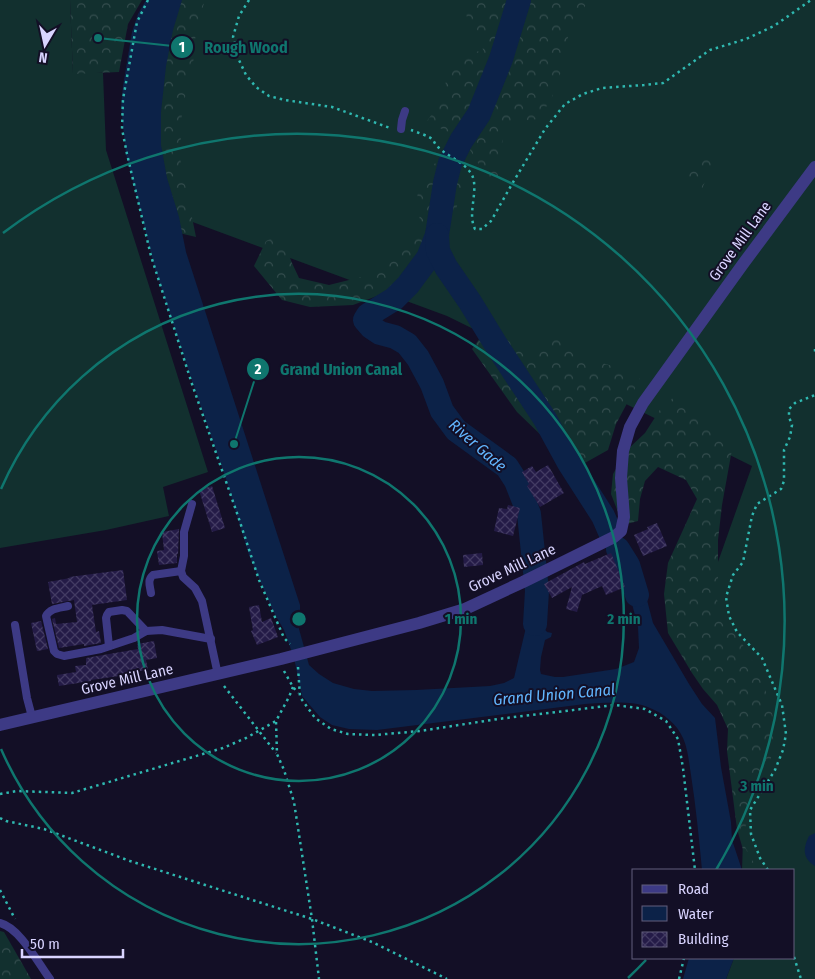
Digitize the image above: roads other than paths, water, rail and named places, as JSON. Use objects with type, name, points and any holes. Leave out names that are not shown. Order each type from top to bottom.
[{"type":"street","name":"Grove Mill Lane","points":[[0,725],[218,674],[419,623],[455,612],[523,582],[614,537],[621,531],[624,517],[621,478],[623,451],[630,427],[643,403],[815,167]]},
{"type":"lane","points":[[401,129],[406,111]]},
{"type":"lane","points":[[192,504],[184,532],[184,556],[181,571],[183,577],[194,588],[202,601],[218,674]]},
{"type":"lane","points":[[151,593],[150,577],[181,571]]},
{"type":"lane","points":[[68,606],[51,610],[46,616],[54,651],[64,656],[100,649],[134,638],[146,631],[162,630],[211,638]]},
{"type":"lane","points":[[109,646],[106,615],[109,612],[127,611],[146,631]]},
{"type":"lane","points":[[15,625],[32,717]]},
{"type":"lane","points":[[0,924],[5,925],[22,939],[50,979]]},
{"type":"water","points":[[146,0],[182,0],[173,30],[166,66],[161,112],[161,145],[167,178],[179,217],[186,252],[300,605],[299,629],[309,665],[333,683],[354,689],[372,691],[490,686],[504,683],[514,678],[527,623],[530,595],[537,591],[544,591],[543,627],[547,632],[552,633],[551,637],[545,640],[541,657],[541,674],[563,677],[616,669],[634,662],[639,648],[638,627],[623,569],[628,565],[633,565],[647,600],[653,623],[702,704],[715,718],[732,840],[742,869],[702,869],[693,787],[685,742],[680,733],[665,716],[643,705],[627,703],[585,704],[377,730],[349,729],[332,725],[320,717],[302,696],[294,658],[284,630],[273,611],[249,555],[226,479],[155,269],[126,154],[121,107],[132,32],[138,14]]},
{"type":"water","points":[[815,833],[815,866],[808,860],[805,849],[809,836]]},
{"type":"water","points":[[689,959],[734,959],[726,979],[683,979]]},
{"type":"waterway","name":"River Gade","points":[[519,0],[501,59],[479,114],[461,141],[450,163],[437,235],[428,258],[408,285],[394,299],[368,315],[365,320],[380,333],[395,337],[407,344],[418,358],[432,384],[442,411],[456,430],[507,467],[516,481],[529,514],[537,591],[535,624]]},
{"type":"waterway","points":[[437,235],[438,251],[446,267],[545,419],[569,463],[603,516],[610,532]]},
{"type":"waterway","points":[[618,549],[628,565],[637,595]]},
{"type":"place","name":"Rough Wood","points":[[98,38]]},
{"type":"place","name":"Grand Union Canal","points":[[234,444]]}]
